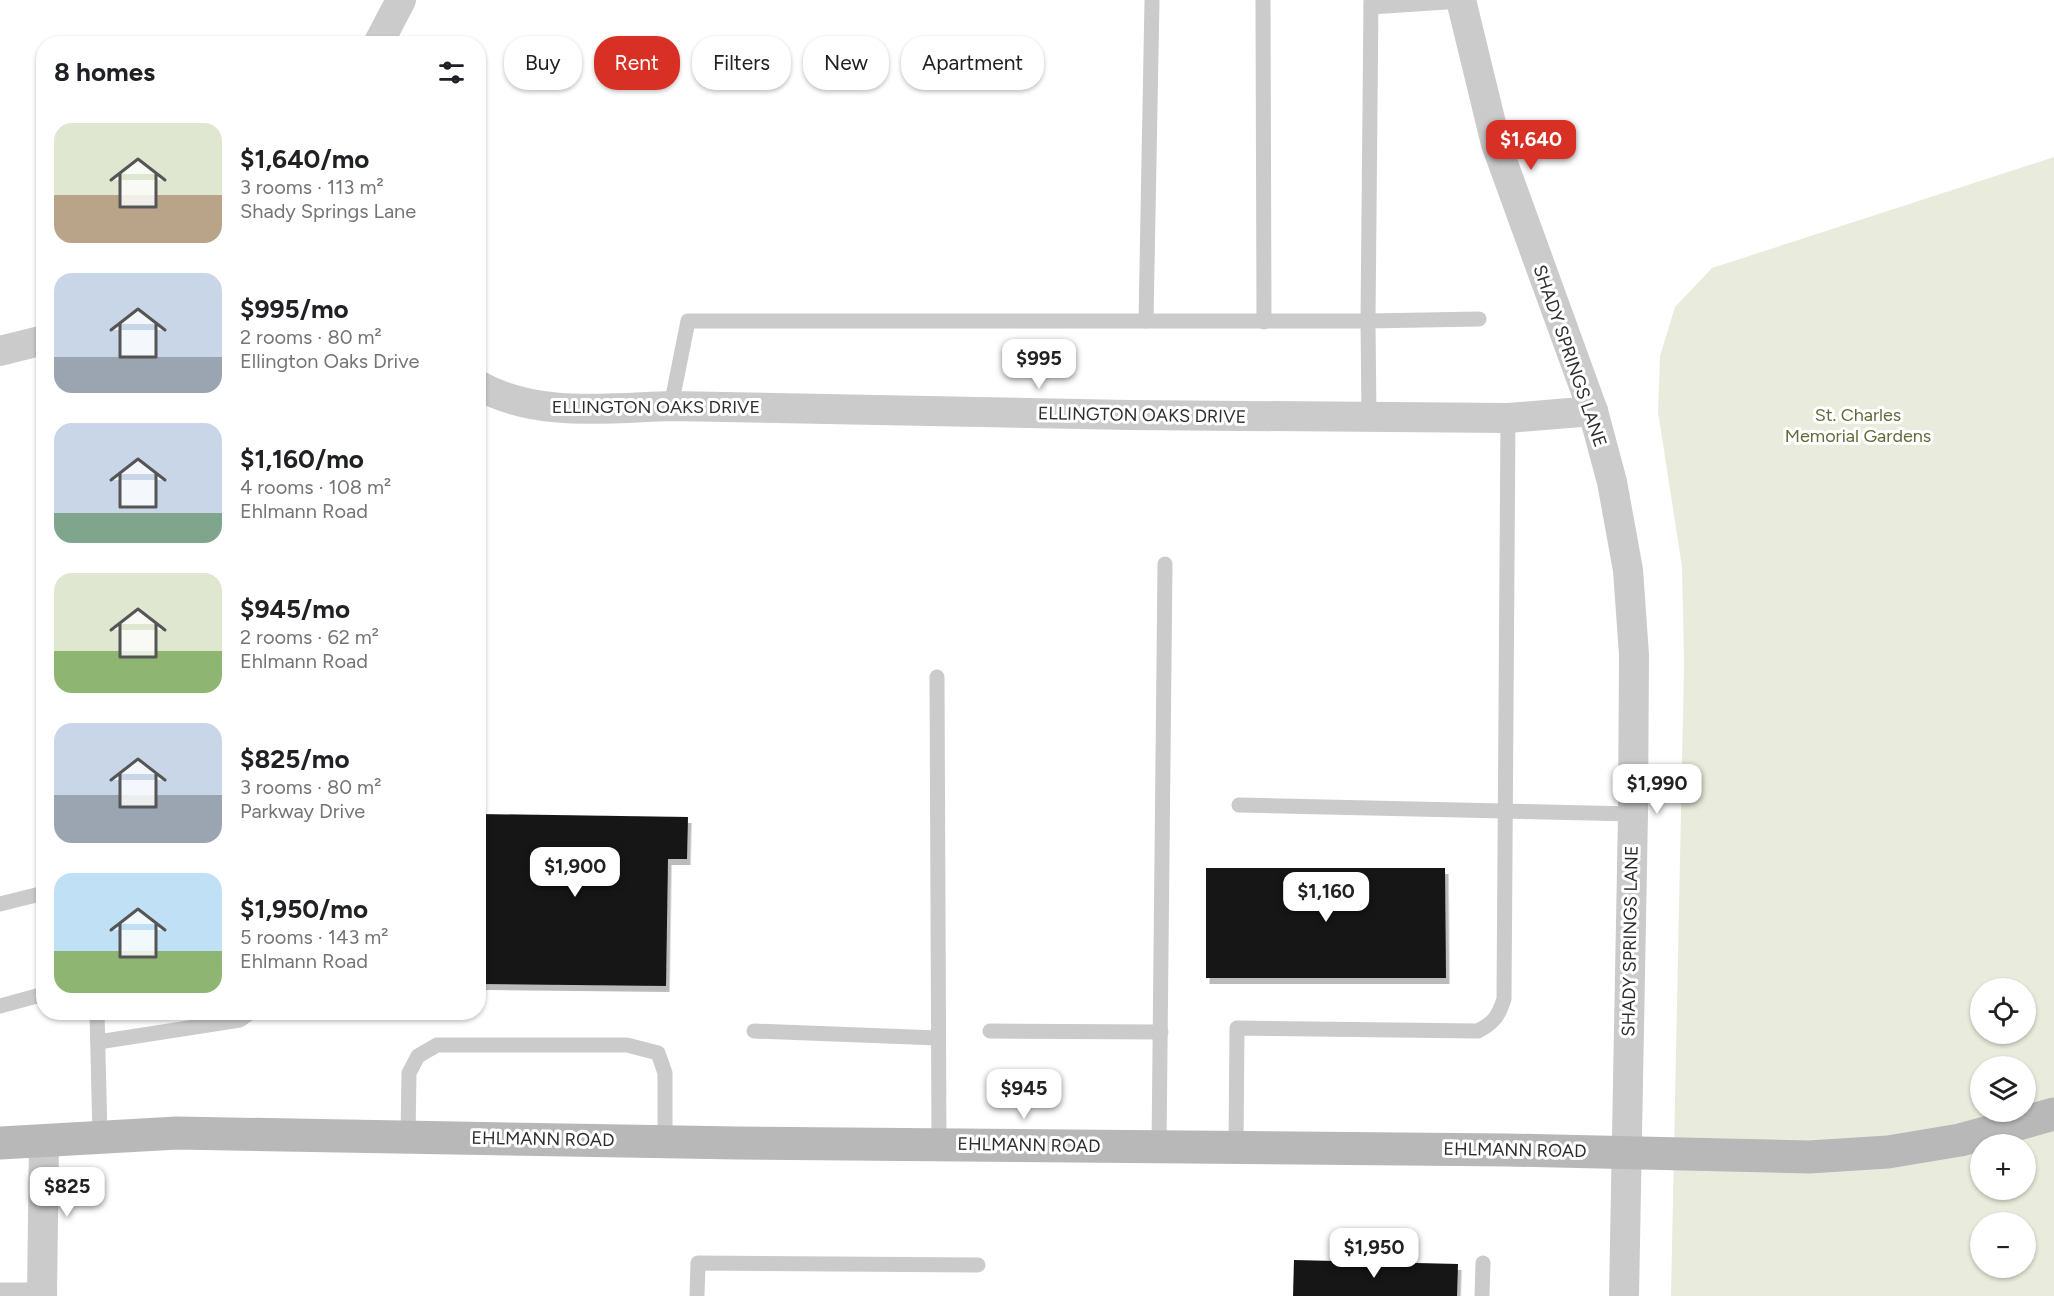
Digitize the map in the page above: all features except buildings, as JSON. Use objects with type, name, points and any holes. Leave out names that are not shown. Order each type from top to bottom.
[{"type":"street","points":[[382,36],[400,0]]},
{"type":"street","name":"SHADY SPRINGS LANE","points":[[1462,0],[1496,144],[1593,411],[1612,482],[1628,570],[1634,655],[1624,1296]]},
{"type":"street","points":[[0,351],[36,342]]},
{"type":"street","name":"ELLINGTON OAKS DRIVE","points":[[486,388],[536,406],[601,409],[671,406],[1130,416],[1508,418],[1593,411]]},
{"type":"street","name":"EHLMANN ROAD","points":[[0,1143],[177,1134],[1625,1152],[1809,1157],[1888,1152],[1960,1140],[2054,1114]]},
{"type":"street","points":[[42,1293],[44,1140]]},
{"type":"lane","points":[[1146,321],[1152,0]]},
{"type":"lane","points":[[1263,0],[1264,322]]},
{"type":"lane","points":[[1370,417],[1368,321],[1371,4],[1462,0]]},
{"type":"lane","points":[[671,406],[688,321],[1264,322],[1479,319]]},
{"type":"lane","points":[[1236,1148],[1237,1028],[1478,1031],[1491,1024],[1499,1013],[1504,999],[1508,418]]},
{"type":"lane","points":[[1159,1147],[1165,564]]},
{"type":"lane","points":[[936,678],[939,1144]]},
{"type":"lane","points":[[1239,805],[1633,814]]},
{"type":"lane","points":[[0,904],[36,895]]},
{"type":"lane","points":[[0,1006],[36,996]]},
{"type":"lane","points":[[97,1020],[100,1137]]},
{"type":"lane","points":[[98,1042],[240,1020]]},
{"type":"lane","points":[[754,1031],[938,1038]]},
{"type":"lane","points":[[990,1031],[1161,1032]]},
{"type":"lane","points":[[408,1137],[409,1073],[418,1056],[437,1045],[627,1045],[658,1053],[665,1073],[665,1141]]},
{"type":"lane","points":[[697,1296],[698,1263],[978,1265]]},
{"type":"lane","points":[[1482,1296],[1483,1263]]},
{"type":"lane","points":[[0,1290],[42,1293]]},
{"type":"green space","name":"St. Charles Memorial Gardens","points":[[2054,157],[2054,1296],[1671,1296],[1684,664],[1682,567],[1658,412],[1660,356],[1675,307],[1712,268]]}]
